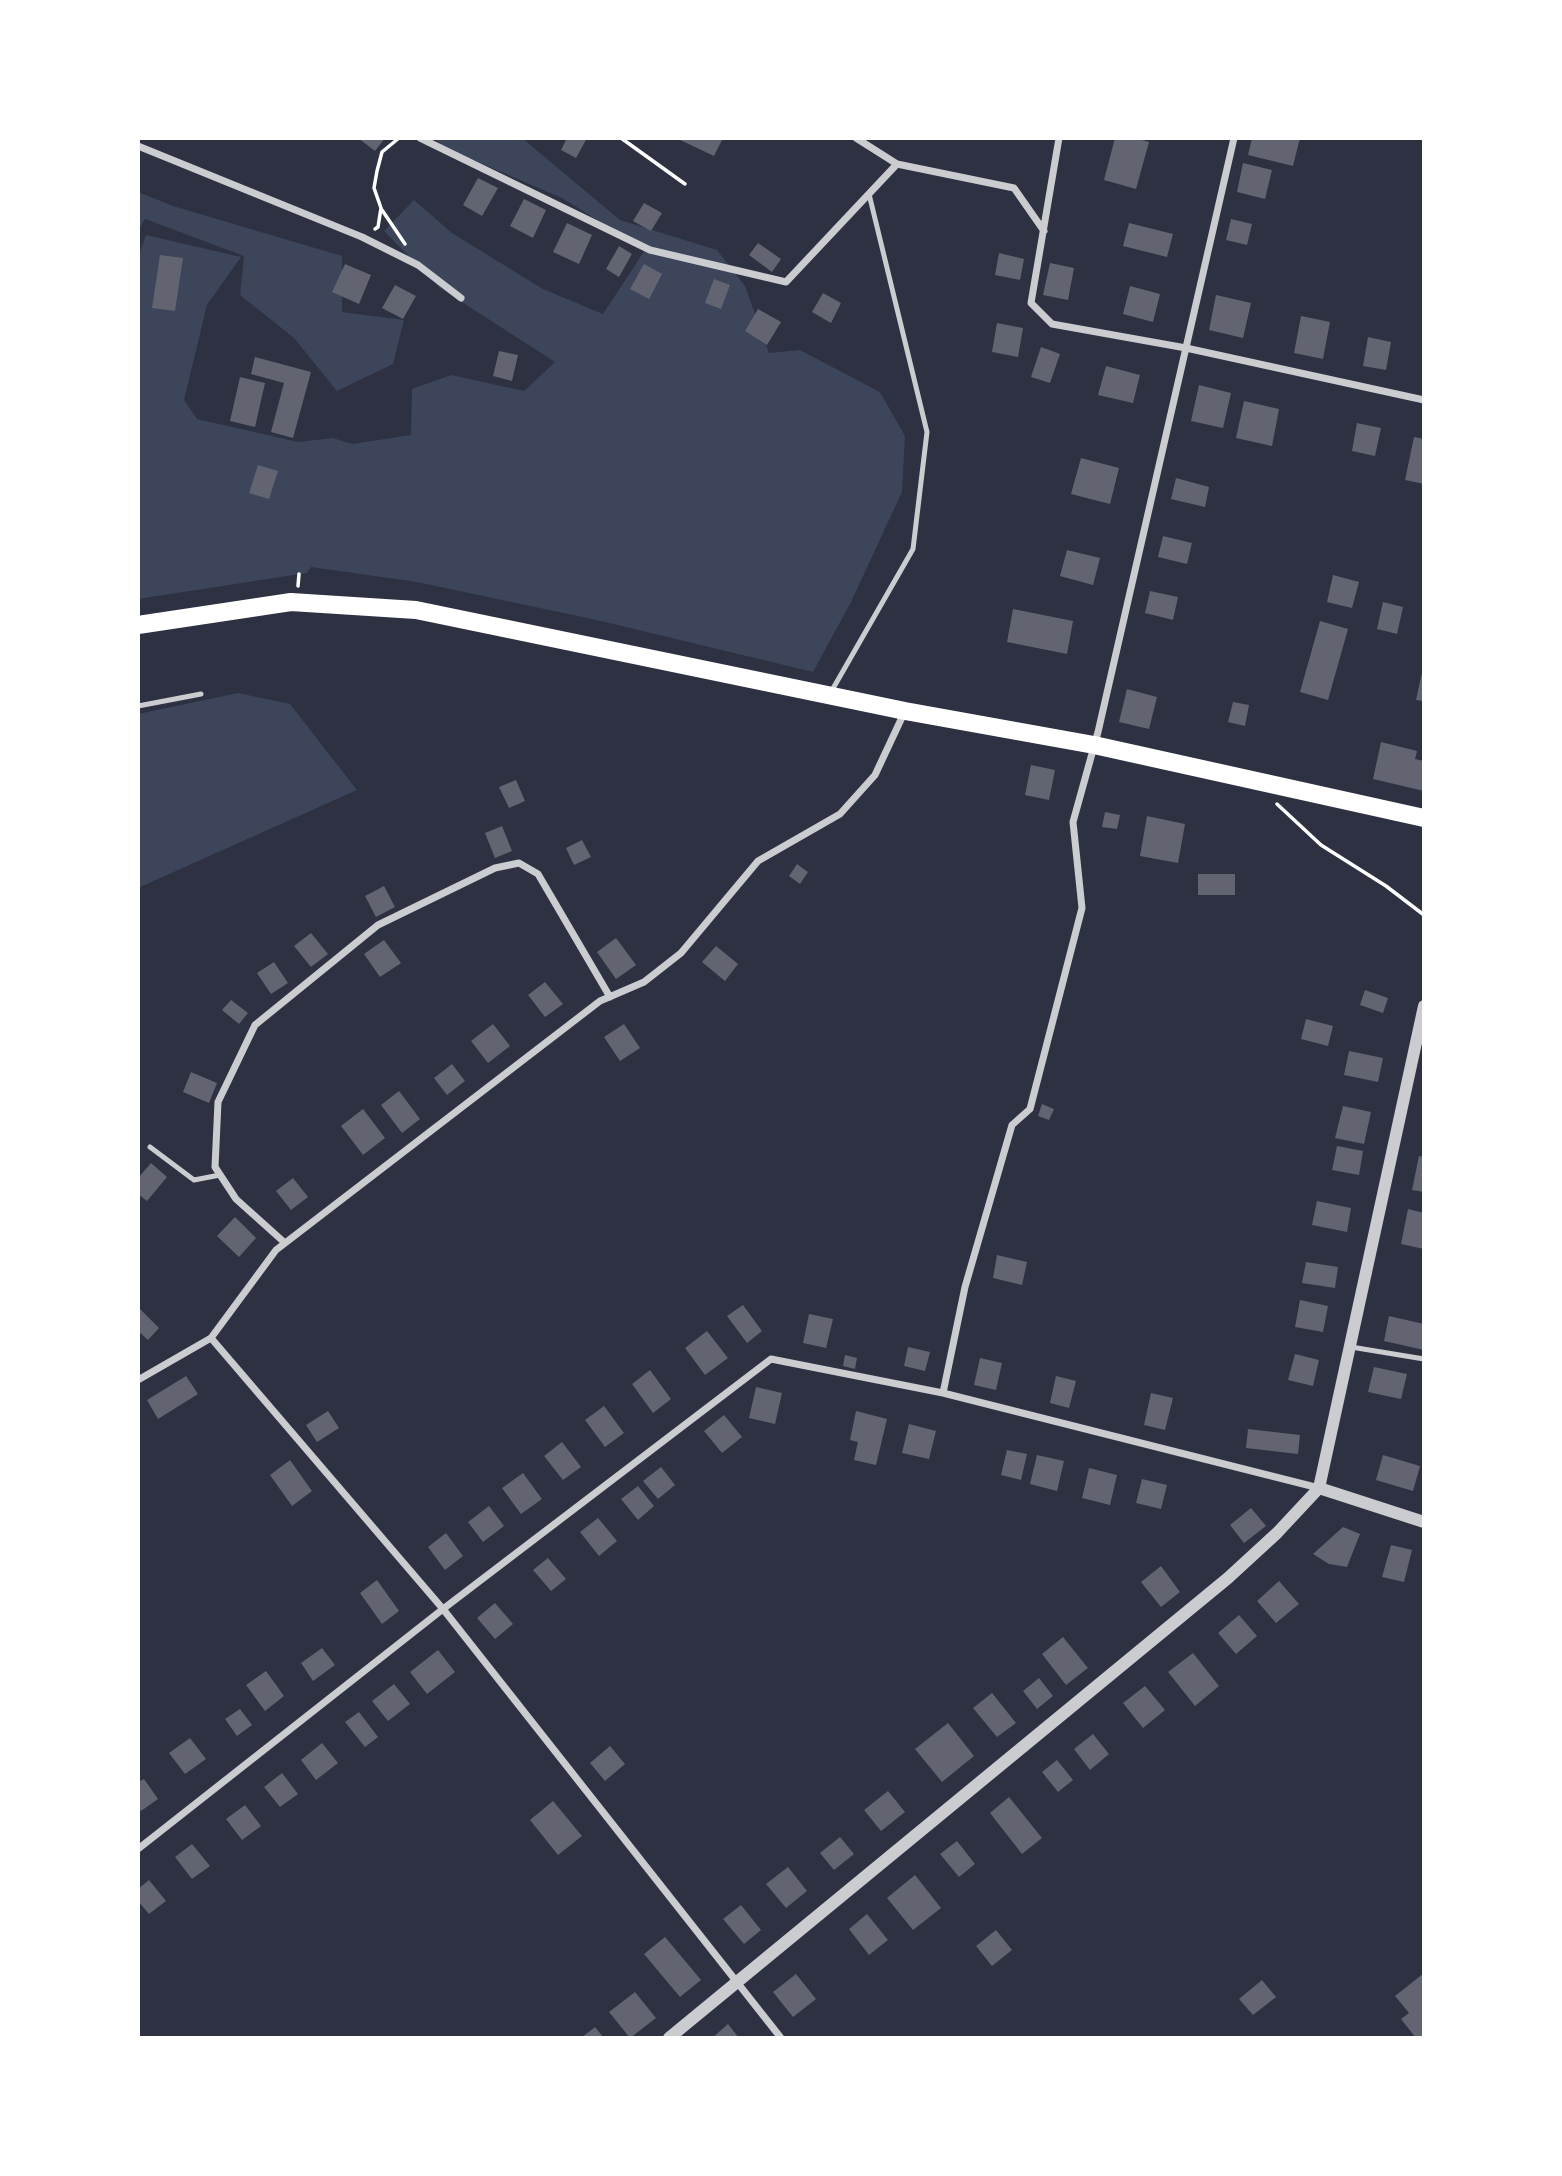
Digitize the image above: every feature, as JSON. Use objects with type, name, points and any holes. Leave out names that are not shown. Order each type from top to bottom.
[{"type":"main road","points":[[138,625],[291,602],[416,610],[905,711],[1094,745],[1424,818]]},
{"type":"street","points":[[420,138],[650,250],[786,282],[897,164]]},
{"type":"street","points":[[856,138],[897,164],[1014,188],[1044,231]]},
{"type":"street","points":[[1059,138],[1031,303],[1052,324],[1186,348],[1424,400]]},
{"type":"street","points":[[943,1393],[965,1287],[1012,1125],[1030,1110],[1082,908],[1073,822],[1094,745],[1234,138]]},
{"type":"street","points":[[138,146],[362,237],[418,265],[461,298]]},
{"type":"street","points":[[138,1380],[211,1338],[276,1250],[589,1010],[644,982],[681,953],[758,861],[840,814],[875,775],[905,711]]},
{"type":"street","points":[[285,1243],[236,1199],[215,1167],[218,1102],[255,1025],[378,925],[495,868],[519,863],[538,874],[610,997]]},
{"type":"street","points":[[668,2038],[1228,1577],[1277,1533],[1319,1488],[1424,1006]]},
{"type":"street","points":[[211,1338],[443,1609],[781,2038]]},
{"type":"street","points":[[138,1849],[443,1609],[771,1359],[943,1393],[1319,1488],[1424,1522]]},
{"type":"lane","points":[[830,695],[913,549],[927,432],[869,194]]},
{"type":"lane","points":[[138,706],[201,694]]},
{"type":"lane","points":[[150,1147],[194,1180],[220,1175]]},
{"type":"lane","points":[[1351,1347],[1424,1359]]},
{"type":"path","points":[[400,138],[382,152],[374,188],[381,208],[418,265]]},
{"type":"path","points":[[621,138],[685,184]]},
{"type":"path","points":[[378,227],[381,208]]},
{"type":"path","points":[[298,587],[299,574]]},
{"type":"path","points":[[1250,779],[1321,845],[1386,886],[1424,915]]},
{"type":"shaded area","points":[[435,138],[522,138],[620,220],[717,250],[745,286],[769,353],[800,350],[880,392],[905,436],[902,492],[851,602],[813,672],[601,621],[417,582],[311,567],[307,573],[138,599],[138,258],[146,235],[241,257],[207,305],[184,400],[197,419],[298,442],[333,438],[352,444],[411,435],[412,389],[451,375],[524,391],[555,362],[440,288],[384,231],[414,200],[452,233],[543,289],[603,314],[645,250],[562,198],[443,147]]},
{"type":"shaded area","points":[[138,192],[173,206],[342,256],[342,312],[404,320],[393,364],[337,391],[294,338],[240,295],[244,256],[145,219],[138,231]]},
{"type":"shaded area","points":[[238,693],[290,704],[357,790],[138,888],[138,714]]},
{"type":"building","points":[[358,138],[385,138],[375,151]]},
{"type":"building","points":[[567,138],[587,138],[576,158],[561,150]]},
{"type":"building","points":[[676,138],[723,138],[714,156]]},
{"type":"building","points":[[1115,138],[1135,138],[1149,142],[1136,189],[1104,180]]},
{"type":"building","points":[[1252,138],[1300,138],[1293,166],[1248,155]]},
{"type":"building","points":[[1243,163],[1272,170],[1265,199],[1237,192]]},
{"type":"building","points":[[478,178],[498,188],[482,216],[463,205]]},
{"type":"building","points":[[524,199],[546,210],[533,238],[510,226]]},
{"type":"building","points":[[644,203],[662,213],[651,231],[633,221]]},
{"type":"building","points":[[1231,219],[1252,224],[1247,245],[1226,240]]},
{"type":"building","points":[[567,223],[592,235],[579,264],[553,252]]},
{"type":"building","points":[[1129,223],[1173,234],[1167,257],[1123,246]]},
{"type":"building","points":[[758,243],[781,259],[772,272],[749,255]]},
{"type":"building","points":[[619,246],[632,254],[619,277],[606,269]]},
{"type":"building","points":[[999,253],[1024,259],[1020,280],[995,275]]},
{"type":"building","points":[[160,255],[183,258],[175,311],[152,308]]},
{"type":"building","points":[[1050,263],[1074,268],[1068,300],[1043,295]]},
{"type":"building","points":[[345,264],[371,275],[359,304],[332,292]]},
{"type":"building","points":[[644,264],[662,274],[649,299],[630,289]]},
{"type":"building","points":[[714,279],[730,285],[721,309],[705,303]]},
{"type":"building","points":[[395,285],[416,296],[403,319],[382,308]]},
{"type":"building","points":[[1130,286],[1160,294],[1153,322],[1123,314]]},
{"type":"building","points":[[823,293],[841,303],[831,323],[812,312]]},
{"type":"building","points":[[1216,295],[1251,303],[1243,338],[1209,330]]},
{"type":"building","points":[[758,309],[781,322],[767,345],[745,331]]},
{"type":"building","points":[[1301,316],[1330,322],[1323,359],[1294,353]]},
{"type":"building","points":[[997,323],[1023,328],[1018,357],[992,352]]},
{"type":"building","points":[[1368,337],[1391,342],[1386,370],[1363,366]]},
{"type":"building","points":[[1041,347],[1060,354],[1050,383],[1031,377]]},
{"type":"building","points":[[499,351],[518,355],[512,381],[493,376]]},
{"type":"building","points":[[255,357],[311,372],[293,438],[271,432],[284,383],[251,374]]},
{"type":"building","points":[[1106,366],[1140,375],[1133,403],[1098,395]]},
{"type":"building","points":[[240,377],[265,383],[255,427],[230,421]]},
{"type":"building","points":[[1199,385],[1231,393],[1223,428],[1191,421]]},
{"type":"building","points":[[1244,401],[1279,409],[1272,446],[1236,438]]},
{"type":"building","points":[[1357,423],[1381,428],[1375,456],[1352,451]]},
{"type":"building","points":[[1414,437],[1424,439],[1424,484],[1405,480]]},
{"type":"building","points":[[1081,458],[1119,468],[1110,504],[1071,494]]},
{"type":"building","points":[[258,465],[278,471],[269,499],[249,493]]},
{"type":"building","points":[[1176,478],[1209,487],[1205,507],[1171,499]]},
{"type":"building","points":[[1163,536],[1192,543],[1187,564],[1158,557]]},
{"type":"building","points":[[1067,550],[1100,558],[1093,585],[1060,576]]},
{"type":"building","points":[[1333,575],[1359,582],[1352,608],[1327,602]]},
{"type":"building","points":[[1150,591],[1178,597],[1173,620],[1145,613]]},
{"type":"building","points":[[1383,602],[1403,607],[1397,634],[1377,629]]},
{"type":"building","points":[[1013,609],[1073,621],[1067,654],[1007,642]]},
{"type":"building","points":[[1320,621],[1348,629],[1328,700],[1300,692]]},
{"type":"building","points":[[1424,668],[1424,701],[1416,700]]},
{"type":"building","points":[[1127,689],[1157,697],[1149,729],[1119,722]]},
{"type":"building","points":[[1233,702],[1249,705],[1245,726],[1228,722]]},
{"type":"building","points":[[1381,742],[1417,751],[1415,759],[1424,761],[1424,791],[1373,779]]},
{"type":"building","points":[[1031,765],[1055,770],[1049,800],[1025,795]]},
{"type":"building","points":[[516,780],[525,801],[509,808],[499,787]]},
{"type":"building","points":[[1105,812],[1120,815],[1117,829],[1102,827]]},
{"type":"building","points":[[1147,816],[1185,824],[1178,863],[1140,856]]},
{"type":"building","points":[[502,826],[512,851],[495,858],[485,833]]},
{"type":"building","points":[[582,840],[591,857],[574,865],[566,848]]},
{"type":"building","points":[[797,864],[808,872],[800,884],[789,876]]},
{"type":"building","points":[[1198,874],[1235,874],[1235,895],[1198,895]]},
{"type":"building","points":[[384,886],[395,907],[376,917],[365,896]]},
{"type":"building","points":[[311,933],[328,954],[311,967],[294,946]]},
{"type":"building","points":[[616,938],[636,965],[616,979],[597,952]]},
{"type":"building","points":[[384,940],[401,963],[380,977],[364,954]]},
{"type":"building","points":[[716,946],[738,964],[725,981],[702,962]]},
{"type":"building","points":[[274,962],[288,983],[271,994],[257,973]]},
{"type":"building","points":[[545,982],[563,1004],[545,1017],[528,995]]},
{"type":"building","points":[[1365,990],[1388,998],[1383,1013],[1360,1005]]},
{"type":"building","points":[[231,1000],[248,1013],[239,1024],[222,1010]]},
{"type":"building","points":[[1306,1019],[1333,1026],[1328,1046],[1301,1039]]},
{"type":"building","points":[[493,1024],[510,1046],[488,1063],[471,1041]]},
{"type":"building","points":[[624,1024],[640,1048],[620,1061],[604,1037]]},
{"type":"building","points":[[1349,1051],[1383,1058],[1378,1082],[1344,1075]]},
{"type":"building","points":[[452,1064],[465,1081],[447,1095],[434,1078]]},
{"type":"building","points":[[191,1072],[217,1083],[209,1103],[183,1092]]},
{"type":"building","points":[[399,1091],[420,1119],[402,1133],[381,1105]]},
{"type":"building","points":[[1042,1104],[1054,1109],[1049,1120],[1038,1116]]},
{"type":"building","points":[[1343,1106],[1371,1112],[1364,1144],[1335,1138]]},
{"type":"building","points":[[363,1109],[385,1138],[363,1155],[341,1126]]},
{"type":"building","points":[[1337,1146],[1363,1151],[1359,1175],[1332,1170]]},
{"type":"building","points":[[1419,1156],[1424,1157],[1424,1192],[1412,1190]]},
{"type":"building","points":[[151,1163],[167,1177],[147,1201],[138,1194],[138,1178]]},
{"type":"building","points":[[293,1178],[308,1197],[291,1210],[276,1191]]},
{"type":"building","points":[[1317,1201],[1351,1208],[1347,1232],[1312,1225]]},
{"type":"building","points":[[1408,1209],[1424,1213],[1424,1249],[1401,1244]]},
{"type":"building","points":[[235,1217],[256,1238],[239,1257],[217,1236]]},
{"type":"building","points":[[997,1255],[1027,1262],[1022,1285],[993,1278]]},
{"type":"building","points":[[1306,1262],[1338,1267],[1335,1288],[1302,1283]]},
{"type":"building","points":[[1300,1300],[1328,1306],[1323,1332],[1295,1327]]},
{"type":"building","points":[[743,1305],[762,1331],[747,1343],[727,1316]]},
{"type":"building","points":[[140,1309],[159,1328],[148,1340],[138,1331]]},
{"type":"building","points":[[809,1314],[833,1319],[826,1348],[803,1343]]},
{"type":"building","points":[[1389,1316],[1424,1324],[1424,1350],[1384,1341]]},
{"type":"building","points":[[707,1331],[728,1358],[705,1375],[685,1348]]},
{"type":"building","points":[[908,1347],[930,1352],[925,1371],[904,1366]]},
{"type":"building","points":[[1295,1354],[1319,1360],[1313,1386],[1288,1380]]},
{"type":"building","points":[[845,1355],[857,1358],[855,1369],[843,1366]]},
{"type":"building","points":[[980,1358],[1002,1363],[996,1390],[974,1385]]},
{"type":"building","points":[[1374,1367],[1407,1374],[1401,1399],[1368,1392]]},
{"type":"building","points":[[650,1370],[671,1399],[653,1413],[632,1384]]},
{"type":"building","points":[[186,1376],[198,1394],[158,1419],[147,1400]]},
{"type":"building","points":[[1056,1376],[1076,1381],[1069,1408],[1050,1403]]},
{"type":"building","points":[[756,1387],[782,1393],[775,1424],[749,1418]]},
{"type":"building","points":[[1151,1393],[1173,1398],[1165,1430],[1144,1425]]},
{"type":"building","points":[[604,1406],[624,1433],[605,1447],[585,1420]]},
{"type":"building","points":[[328,1411],[339,1428],[317,1442],[306,1425]]},
{"type":"building","points":[[856,1411],[887,1419],[876,1465],[854,1460],[858,1442],[850,1440]]},
{"type":"building","points":[[724,1415],[742,1437],[722,1453],[704,1431]]},
{"type":"building","points":[[909,1424],[936,1431],[929,1459],[902,1453]]},
{"type":"building","points":[[1248,1429],[1300,1435],[1298,1454],[1246,1448]]},
{"type":"building","points":[[562,1442],[581,1467],[563,1480],[544,1456]]},
{"type":"building","points":[[1007,1450],[1027,1454],[1021,1480],[1001,1475]]},
{"type":"building","points":[[1037,1455],[1064,1461],[1057,1491],[1030,1484]]},
{"type":"building","points":[[1383,1455],[1420,1466],[1413,1491],[1376,1480]]},
{"type":"building","points":[[290,1460],[312,1491],[292,1506],[270,1475]]},
{"type":"building","points":[[661,1467],[675,1485],[658,1499],[643,1481]]},
{"type":"building","points":[[1089,1468],[1117,1475],[1110,1505],[1082,1498]]},
{"type":"building","points":[[523,1473],[542,1499],[521,1514],[502,1488]]},
{"type":"building","points":[[1142,1479],[1167,1485],[1161,1509],[1136,1503]]},
{"type":"building","points":[[638,1486],[654,1506],[638,1520],[621,1499]]},
{"type":"building","points":[[489,1506],[504,1526],[483,1542],[468,1522]]},
{"type":"building","points":[[1251,1508],[1266,1526],[1244,1543],[1230,1525]]},
{"type":"building","points":[[598,1518],[617,1541],[599,1556],[580,1532]]},
{"type":"building","points":[[1343,1527],[1360,1534],[1347,1567],[1329,1564],[1313,1554]]},
{"type":"building","points":[[446,1533],[463,1556],[445,1570],[428,1547]]},
{"type":"building","points":[[1391,1545],[1412,1550],[1404,1582],[1382,1577]]},
{"type":"building","points":[[548,1558],[566,1579],[551,1591],[533,1570]]},
{"type":"building","points":[[1161,1566],[1180,1592],[1161,1607],[1141,1582]]},
{"type":"building","points":[[377,1580],[399,1611],[382,1624],[360,1593]]},
{"type":"building","points":[[1279,1581],[1299,1604],[1276,1623],[1257,1601]]},
{"type":"building","points":[[495,1603],[513,1624],[495,1639],[477,1618]]},
{"type":"building","points":[[1239,1615],[1257,1636],[1236,1654],[1218,1633]]},
{"type":"building","points":[[1063,1637],[1088,1668],[1066,1685],[1042,1654]]},
{"type":"building","points":[[322,1648],[335,1665],[313,1681],[301,1663]]},
{"type":"building","points":[[438,1650],[455,1672],[427,1694],[410,1672]]},
{"type":"building","points":[[1193,1653],[1219,1686],[1195,1706],[1168,1672]]},
{"type":"building","points":[[266,1671],[284,1696],[265,1711],[246,1685]]},
{"type":"building","points":[[1039,1678],[1053,1696],[1037,1709],[1023,1691]]},
{"type":"building","points":[[394,1684],[410,1704],[388,1721],[372,1701]]},
{"type":"building","points":[[1145,1686],[1165,1710],[1143,1728],[1123,1703]]},
{"type":"building","points":[[992,1693],[1016,1723],[997,1737],[973,1708]]},
{"type":"building","points":[[240,1709],[252,1725],[237,1736],[225,1719]]},
{"type":"building","points":[[359,1712],[378,1737],[365,1747],[345,1722]]},
{"type":"building","points":[[948,1723],[974,1756],[942,1782],[915,1749]]},
{"type":"building","points":[[1093,1734],[1109,1754],[1090,1770],[1074,1749]]},
{"type":"building","points":[[190,1738],[206,1759],[185,1774],[169,1753]]},
{"type":"building","points":[[322,1743],[338,1763],[316,1780],[301,1760]]},
{"type":"building","points":[[610,1746],[625,1764],[605,1781],[590,1763]]},
{"type":"building","points":[[1057,1760],[1073,1780],[1058,1792],[1042,1772]]},
{"type":"building","points":[[282,1773],[298,1794],[280,1807],[264,1787]]},
{"type":"building","points":[[144,1779],[158,1799],[141,1811],[138,1808],[138,1782]]},
{"type":"building","points":[[888,1791],[905,1812],[881,1831],[864,1810]]},
{"type":"building","points":[[1009,1797],[1042,1838],[1022,1854],[990,1813]]},
{"type":"building","points":[[553,1801],[582,1836],[558,1855],[530,1820]]},
{"type":"building","points":[[245,1805],[261,1826],[242,1840],[226,1819]]},
{"type":"building","points":[[840,1837],[854,1854],[834,1870],[820,1853]]},
{"type":"building","points":[[957,1841],[975,1864],[959,1877],[940,1854]]},
{"type":"building","points":[[192,1844],[210,1866],[192,1879],[175,1857]]},
{"type":"building","points":[[788,1867],[807,1891],[786,1908],[766,1884]]},
{"type":"building","points":[[915,1875],[941,1908],[913,1930],[887,1898]]},
{"type":"building","points":[[149,1880],[166,1901],[149,1914],[138,1901],[138,1889]]},
{"type":"building","points":[[741,1905],[761,1930],[744,1944],[723,1919]]},
{"type":"building","points":[[867,1914],[888,1940],[869,1955],[849,1929]]},
{"type":"building","points":[[996,1930],[1012,1950],[992,1966],[976,1946]]},
{"type":"building","points":[[665,1937],[701,1980],[680,1997],[644,1954]]},
{"type":"building","points":[[1424,1973],[1424,2038],[1416,2038],[1401,2019],[1409,2013],[1395,1996]]},
{"type":"building","points":[[796,1974],[816,1999],[793,2017],[773,1992]]},
{"type":"building","points":[[1262,1980],[1276,1997],[1253,2015],[1239,1999]]},
{"type":"building","points":[[635,1992],[656,2018],[630,2038],[609,2012]]},
{"type":"building","points":[[728,2024],[739,2038],[712,2038]]},
{"type":"building","points":[[595,2027],[604,2038],[581,2038]]}]
